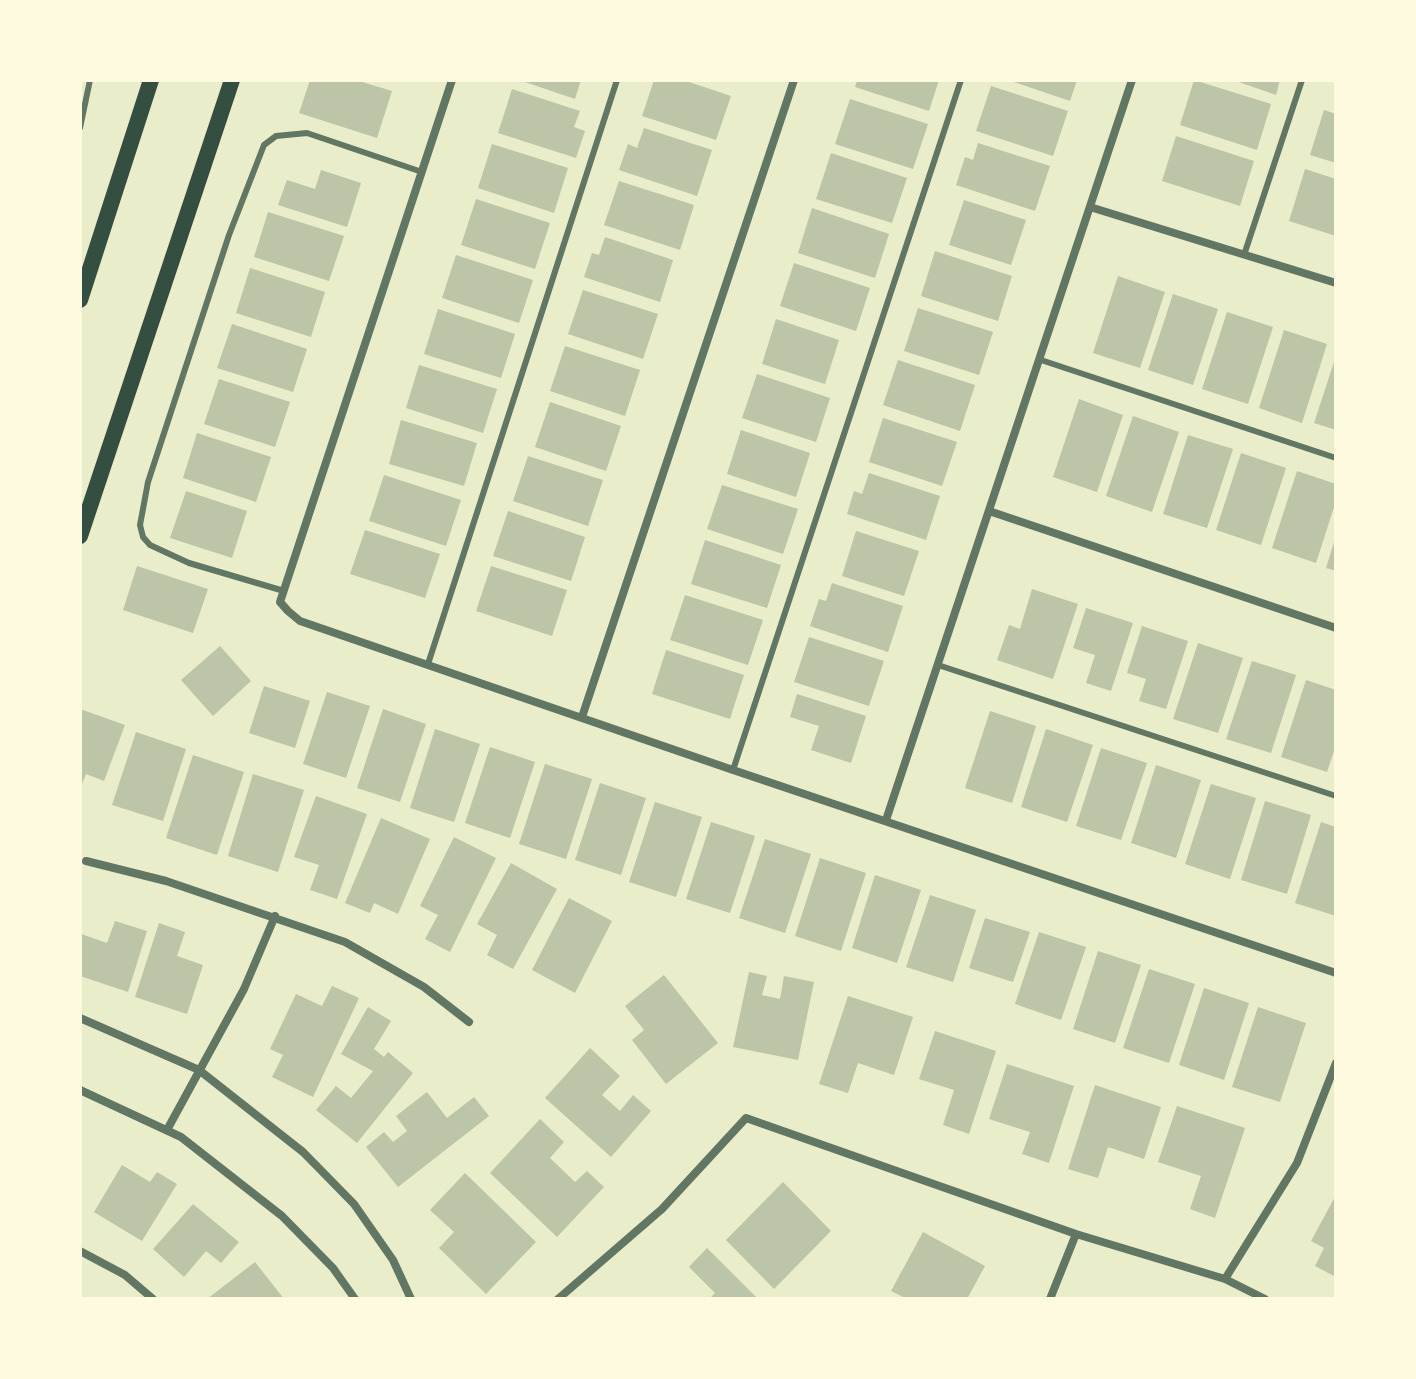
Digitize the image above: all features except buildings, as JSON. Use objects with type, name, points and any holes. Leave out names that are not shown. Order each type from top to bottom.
[{"type":"main road","points":[[80,300],[151,80]]},
{"type":"main road","points":[[80,536],[232,80]]},
{"type":"street","points":[[452,80],[280,602],[300,621],[1336,973]]},
{"type":"street","points":[[582,717],[794,80]]},
{"type":"street","points":[[886,820],[1132,80]]},
{"type":"street","points":[[1090,207],[1336,283]]},
{"type":"street","points":[[989,511],[1336,628]]},
{"type":"street","points":[[86,861],[134,871],[275,916],[374,957],[424,987],[469,1022]]},
{"type":"street","points":[[167,1130],[244,989],[275,916]]},
{"type":"street","points":[[80,1018],[199,1070],[303,1152],[354,1204],[393,1260],[411,1299]]},
{"type":"street","points":[[1225,1279],[1297,1163],[1336,1063]]},
{"type":"street","points":[[80,1090],[167,1130],[282,1216],[333,1268],[355,1299]]},
{"type":"street","points":[[558,1299],[662,1209],[746,1118],[1076,1234],[1225,1279],[1265,1299]]},
{"type":"street","points":[[1050,1299],[1076,1234]]},
{"type":"street","points":[[80,1251],[125,1275],[153,1299]]},
{"type":"lane","points":[[80,128],[90,80]]},
{"type":"lane","points":[[428,664],[617,80]]},
{"type":"lane","points":[[733,770],[961,80]]},
{"type":"lane","points":[[1244,255],[1302,80]]},
{"type":"lane","points":[[284,591],[189,563],[150,545],[143,537],[140,525],[148,482],[229,235],[264,145],[276,136],[307,133],[422,172]]},
{"type":"lane","points":[[1041,360],[1336,458]]},
{"type":"lane","points":[[938,665],[1336,796]]}]
